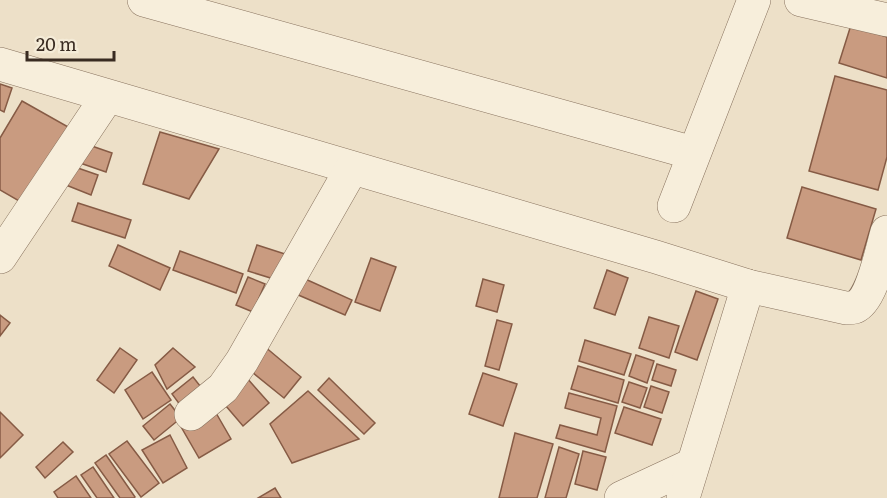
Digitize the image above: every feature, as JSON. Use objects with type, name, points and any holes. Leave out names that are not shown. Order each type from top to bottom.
[{"type":"street","points":[[144,0],[693,153]]},
{"type":"street","points":[[674,206],[754,0]]},
{"type":"street","points":[[801,0],[887,20]]},
{"type":"street","points":[[0,64],[748,286],[846,308],[855,308],[864,300],[870,288],[887,232]]},
{"type":"street","points":[[0,257],[108,97]]},
{"type":"street","points":[[191,414],[223,388],[242,361],[351,168]]},
{"type":"street","points":[[683,498],[748,286]]},
{"type":"street","points":[[621,498],[692,465]]},
{"type":"building","points":[[851,25],[887,37],[887,78],[839,63]]},
{"type":"building","points":[[835,76],[887,90],[887,157],[878,190],[809,171]]},
{"type":"building","points":[[0,84],[12,88],[4,112],[0,110]]},
{"type":"building","points":[[22,101],[70,128],[26,205],[0,190],[0,138]]},
{"type":"building","points":[[160,132],[219,149],[189,199],[143,184]]},
{"type":"building","points":[[86,144],[112,153],[106,172],[80,163]]},
{"type":"building","points":[[72,166],[98,175],[91,195],[66,185]]},
{"type":"building","points":[[802,187],[876,209],[861,260],[787,238]]},
{"type":"building","points":[[78,203],[131,220],[125,238],[72,221]]},
{"type":"building","points":[[118,245],[170,268],[160,290],[109,266]]},
{"type":"building","points":[[257,245],[285,254],[277,280],[248,271]]},
{"type":"building","points":[[180,251],[243,274],[236,293],[173,270]]},
{"type":"building","points":[[371,258],[396,267],[380,311],[355,302]]},
{"type":"building","points":[[607,270],[628,278],[615,315],[594,308]]},
{"type":"building","points":[[248,277],[265,284],[253,312],[236,305]]},
{"type":"building","points":[[303,278],[352,300],[345,315],[296,294]]},
{"type":"building","points":[[483,279],[504,285],[497,312],[476,306]]},
{"type":"building","points":[[696,291],[718,299],[697,360],[675,352]]},
{"type":"building","points":[[0,315],[10,323],[0,336]]},
{"type":"building","points":[[649,317],[679,326],[669,358],[639,348]]},
{"type":"building","points":[[497,320],[512,324],[499,370],[485,366]]},
{"type":"building","points":[[585,340],[631,354],[624,375],[579,361]]},
{"type":"building","points":[[264,346],[301,377],[284,398],[247,368]]},
{"type":"building","points":[[120,348],[137,360],[114,393],[97,380]]},
{"type":"building","points":[[173,348],[195,367],[167,389],[155,365]]},
{"type":"building","points":[[636,355],[654,361],[647,383],[629,376]]},
{"type":"building","points":[[657,364],[676,370],[671,386],[652,380]]},
{"type":"building","points":[[578,366],[624,380],[618,403],[571,389]]},
{"type":"building","points":[[152,372],[171,400],[143,419],[125,390]]},
{"type":"building","points":[[483,373],[517,384],[503,426],[469,414]]},
{"type":"building","points":[[193,377],[208,396],[186,413],[172,394]]},
{"type":"building","points":[[246,377],[269,403],[243,426],[220,399]]},
{"type":"building","points":[[329,378],[375,423],[364,434],[318,390]]},
{"type":"building","points":[[629,382],[647,388],[640,408],[622,402]]},
{"type":"building","points":[[651,386],[669,392],[662,413],[644,407]]},
{"type":"building","points":[[308,391],[359,439],[292,463],[270,424]]},
{"type":"building","points":[[569,393],[617,406],[605,452],[556,438],[560,425],[597,435],[601,418],[565,408]]},
{"type":"building","points":[[170,404],[181,418],[154,440],[143,426]]},
{"type":"building","points":[[212,406],[231,439],[199,458],[180,425]]},
{"type":"building","points":[[624,407],[661,419],[652,445],[615,433]]},
{"type":"building","points":[[0,412],[23,435],[0,458]]},
{"type":"building","points":[[515,433],[553,444],[537,498],[499,498]]},
{"type":"building","points":[[170,435],[187,468],[163,483],[142,450]]},
{"type":"building","points":[[127,441],[159,483],[141,497],[109,454]]},
{"type":"building","points":[[63,442],[73,452],[45,478],[36,467]]},
{"type":"building","points":[[559,447],[579,454],[566,498],[545,498]]},
{"type":"building","points":[[583,451],[606,457],[597,490],[575,484]]},
{"type":"building","points":[[106,455],[134,498],[120,498],[95,463]]},
{"type":"building","points":[[93,467],[114,498],[97,498],[81,475]]},
{"type":"building","points":[[76,476],[91,498],[58,498],[54,492]]},
{"type":"building","points":[[275,488],[281,498],[258,498]]}]
